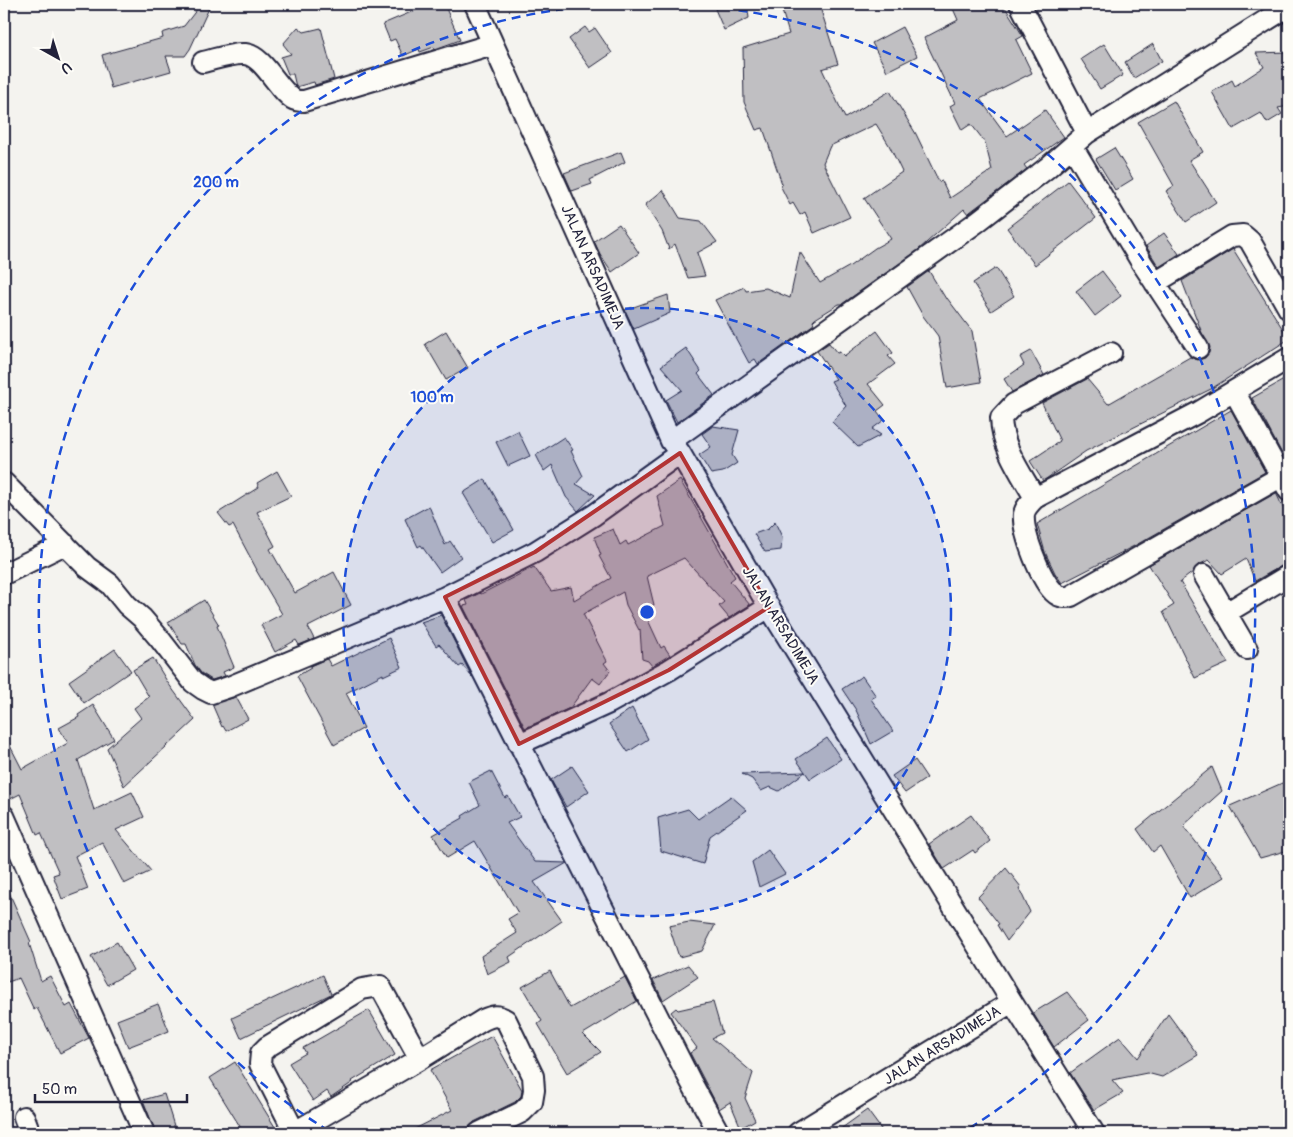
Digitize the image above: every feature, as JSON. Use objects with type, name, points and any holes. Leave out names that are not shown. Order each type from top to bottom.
[{"type":"street","name":"JALAN ARSADIMEJA","points":[[475,4],[676,447],[769,607],[1012,1002],[798,1133]]},
{"type":"street","points":[[1020,4],[1079,139],[1155,283],[1198,348]]},
{"type":"street","points":[[4,483],[87,567],[110,584],[127,605],[142,618],[194,682],[211,693],[247,680],[445,597],[536,552],[594,515],[676,447],[977,222],[1047,168],[1079,139],[1289,6]]},
{"type":"street","points":[[203,62],[231,55],[246,54],[256,58],[294,100],[304,101],[493,44]]},
{"type":"street","points":[[1155,283],[1232,236],[1242,235],[1250,241],[1289,309]]},
{"type":"street","points":[[1035,498],[1008,451],[1003,436],[1001,418],[1014,404],[1111,353]]},
{"type":"street","points":[[1234,391],[1286,480],[1067,597],[1060,596],[1054,592],[1041,572],[1031,550],[1024,517],[1025,510],[1035,498],[1199,412],[1234,391],[1289,358]]},
{"type":"street","points":[[4,574],[65,544]]},
{"type":"street","points":[[1226,614],[1289,574]]},
{"type":"street","points":[[1204,575],[1246,649]]},
{"type":"street","points":[[445,597],[691,1082],[719,1133]]},
{"type":"street","points":[[519,744],[609,703],[652,680],[769,607]]},
{"type":"street","points":[[4,816],[144,1133]]},
{"type":"street","points":[[420,1059],[380,986],[362,988],[267,1047],[261,1053],[260,1064],[295,1133],[420,1059],[483,1020],[494,1015],[501,1016],[506,1020],[533,1076],[534,1090],[532,1102],[522,1112],[479,1133]]},
{"type":"street","points":[[1012,1002],[1094,1133]]},
{"type":"highlighted area","points":[[680,453],[769,607],[669,670],[519,744],[445,597],[535,552]]},
{"type":"building","points":[[201,4],[211,4],[190,49],[185,56],[166,56],[171,71],[111,88],[102,55],[163,38],[162,33],[184,26]]},
{"type":"building","points":[[414,4],[444,4],[460,40],[435,49],[434,47],[420,52],[419,49],[403,56],[395,39],[390,41],[383,24],[416,10]]},
{"type":"building","points":[[725,4],[747,4],[749,18],[724,30],[715,9]]},
{"type":"building","points":[[780,4],[819,4],[838,64],[822,69],[845,118],[890,91],[916,134],[939,182],[942,181],[950,198],[992,170],[985,142],[971,124],[962,130],[950,106],[955,103],[924,38],[958,20],[951,4],[1003,4],[1023,36],[1016,40],[1032,73],[980,99],[1007,136],[1045,110],[1064,137],[1024,165],[1027,169],[968,214],[964,209],[917,251],[842,304],[815,319],[813,321],[814,324],[758,364],[755,359],[749,363],[715,300],[744,287],[746,291],[766,288],[790,298],[800,252],[820,283],[891,239],[864,198],[902,172],[876,124],[830,146],[823,163],[850,217],[814,233],[805,212],[800,215],[793,203],[790,205],[780,185],[782,184],[763,128],[756,130],[744,102],[743,48],[789,34]]},
{"type":"building","points":[[298,27],[304,32],[321,28],[334,79],[315,85],[314,82],[296,87],[293,74],[288,74],[281,57],[291,54],[283,44]]},
{"type":"building","points":[[585,27],[589,32],[595,28],[612,53],[590,68],[569,39]]},
{"type":"building","points":[[902,27],[917,56],[887,71],[872,43]]},
{"type":"building","points":[[1104,44],[1123,75],[1100,89],[1081,59]]},
{"type":"building","points":[[1153,44],[1162,61],[1134,78],[1125,62]]},
{"type":"building","points":[[1289,52],[1289,106],[1278,108],[1282,114],[1267,123],[1261,113],[1233,129],[1212,92],[1232,80],[1235,86],[1264,67],[1256,53]]},
{"type":"building","points":[[1174,101],[1203,152],[1189,160],[1216,202],[1186,222],[1166,191],[1174,186],[1138,122]]},
{"type":"building","points":[[1114,148],[1133,179],[1115,190],[1096,159]]},
{"type":"building","points":[[621,152],[625,162],[590,180],[592,184],[572,191],[564,173]]},
{"type":"building","points":[[1068,181],[1096,218],[1035,265],[1007,228]]},
{"type":"building","points":[[663,190],[680,218],[701,221],[717,242],[697,253],[705,276],[688,278],[675,244],[669,249],[662,231],[645,205]]},
{"type":"building","points":[[619,224],[639,253],[612,272],[594,241]]},
{"type":"building","points":[[1164,233],[1179,254],[1159,267],[1146,246]]},
{"type":"building","points":[[1233,249],[1289,339],[1211,389],[1086,451],[1043,481],[1030,461],[1060,441],[1042,403],[1087,379],[1108,404],[1190,357],[1198,360],[1205,358],[1209,353],[1210,347],[1202,333],[1182,281]]},
{"type":"building","points":[[996,268],[1014,296],[991,311],[973,283]]},
{"type":"building","points":[[929,271],[946,299],[972,331],[981,382],[947,388],[938,336],[923,316],[907,287]]},
{"type":"building","points":[[1102,271],[1121,296],[1095,316],[1076,291]]},
{"type":"building","points":[[668,295],[670,313],[634,329],[625,310]]},
{"type":"building","points":[[446,331],[468,368],[446,380],[425,344]]},
{"type":"building","points":[[877,331],[893,353],[888,356],[895,364],[868,384],[885,405],[877,411],[884,420],[872,429],[881,435],[858,447],[832,422],[846,406],[831,381],[836,379],[817,351],[829,343],[837,353],[840,352],[844,356]]},
{"type":"building","points":[[686,348],[701,371],[698,374],[714,395],[677,422],[666,400],[682,390],[661,366]]},
{"type":"building","points":[[1031,351],[1044,375],[1012,392],[1004,379],[1024,365],[1020,357]]},
{"type":"building","points":[[1289,377],[1289,460],[1286,461],[1252,398]]},
{"type":"building","points":[[1231,410],[1265,472],[1136,545],[1062,583],[1045,552],[1037,524]]},
{"type":"building","points":[[713,426],[739,430],[732,455],[737,463],[723,472],[711,474],[699,455],[711,447],[702,434]]},
{"type":"building","points":[[518,431],[530,456],[508,466],[496,442]]},
{"type":"building","points":[[564,437],[573,450],[571,451],[583,476],[576,484],[595,495],[578,511],[566,497],[552,465],[544,471],[536,455]]},
{"type":"building","points":[[277,471],[291,496],[257,512],[275,546],[270,549],[295,593],[334,572],[351,605],[308,627],[314,639],[299,645],[296,640],[275,652],[261,625],[282,614],[256,570],[233,525],[229,527],[218,513],[259,487],[257,483]]},
{"type":"building","points":[[485,479],[514,530],[492,542],[463,493]]},
{"type":"building","points":[[680,480],[735,577],[730,581],[750,605],[729,618],[719,606],[724,602],[684,558],[647,576],[654,605],[652,606],[654,615],[648,620],[661,648],[664,646],[670,655],[652,666],[648,661],[642,659],[640,629],[626,605],[623,592],[583,614],[607,661],[604,663],[610,671],[600,684],[592,678],[570,708],[525,728],[463,606],[468,605],[466,600],[534,567],[551,591],[571,587],[574,600],[611,578],[599,556],[601,555],[594,537],[613,529],[620,545],[626,541],[628,545],[665,526],[657,496]]},
{"type":"building","points":[[1276,493],[1289,520],[1289,563],[1255,581],[1246,559],[1222,574],[1209,560],[1198,565],[1193,572],[1180,582],[1228,663],[1195,678],[1163,612],[1174,605],[1149,565]]},
{"type":"building","points":[[429,506],[445,545],[450,541],[461,557],[440,572],[421,545],[418,547],[405,519]]},
{"type":"building","points":[[775,522],[782,537],[781,550],[765,552],[754,534],[768,529]]},
{"type":"building","points":[[204,600],[219,625],[217,626],[234,667],[223,672],[225,676],[212,680],[201,673],[195,665],[186,644],[182,644],[168,622]]},
{"type":"building","points":[[441,615],[472,677],[462,665],[459,667],[439,644],[436,646],[421,622]]},
{"type":"building","points":[[389,638],[402,667],[383,676],[383,674],[346,693],[364,728],[334,745],[297,676],[311,668],[310,666],[324,660],[327,659],[331,666]]},
{"type":"building","points":[[115,649],[131,671],[84,703],[69,681]]},
{"type":"building","points":[[153,658],[168,683],[195,720],[124,786],[107,748],[141,718],[134,708],[149,697],[133,670]]},
{"type":"building","points":[[862,676],[876,696],[871,699],[893,731],[871,744],[856,710],[842,689]]},
{"type":"building","points":[[236,697],[248,719],[226,731],[222,727],[212,704]]},
{"type":"building","points":[[93,705],[114,739],[78,760],[94,810],[132,792],[144,817],[116,830],[151,871],[124,884],[102,842],[75,856],[88,889],[62,899],[53,875],[59,873],[41,833],[37,835],[20,794],[10,799],[4,787],[4,734],[22,769],[68,743],[59,728],[79,717],[78,715]]},
{"type":"building","points":[[632,708],[648,739],[628,752],[609,724]]},
{"type":"building","points":[[827,738],[841,759],[810,779],[796,759]]},
{"type":"building","points":[[915,760],[927,778],[905,793],[892,776]]},
{"type":"building","points":[[572,766],[589,791],[566,807],[551,780]]},
{"type":"building","points":[[1212,767],[1222,791],[1183,826],[1224,877],[1190,898],[1160,846],[1153,852],[1137,829]]},
{"type":"building","points":[[491,771],[505,798],[508,796],[520,817],[507,823],[535,862],[567,863],[534,882],[562,921],[509,957],[511,962],[487,974],[481,956],[517,933],[508,919],[518,913],[475,841],[447,858],[433,835],[463,818],[462,816],[480,805],[469,782]]},
{"type":"building","points":[[805,772],[779,791],[770,787],[761,791],[752,779],[742,774]]},
{"type":"building","points":[[1289,780],[1289,850],[1260,858],[1230,806]]},
{"type":"building","points":[[731,796],[747,810],[710,836],[703,864],[661,851],[658,818],[688,809],[698,819]]},
{"type":"building","points":[[971,815],[990,841],[975,853],[973,850],[944,869],[929,844]]},
{"type":"building","points":[[768,850],[785,874],[759,887],[752,862]]},
{"type":"building","points":[[1006,868],[1021,887],[1019,888],[1030,912],[1007,941],[997,925],[999,924],[978,897]]},
{"type":"building","points":[[4,881],[31,942],[29,943],[41,981],[50,976],[66,1007],[71,1004],[89,1038],[60,1053],[37,1008],[34,1010],[19,978],[8,982],[4,969]]},
{"type":"building","points":[[689,922],[715,925],[702,951],[679,957],[669,926]]},
{"type":"building","points":[[117,942],[133,970],[107,985],[91,957]]},
{"type":"building","points":[[688,965],[698,977],[663,1000],[653,980]]},
{"type":"building","points":[[550,971],[570,1008],[625,977],[637,1001],[583,1034],[601,1052],[567,1073],[538,1024],[542,1021],[522,987]]},
{"type":"building","points":[[323,975],[331,994],[241,1038],[232,1018]]},
{"type":"building","points":[[1067,992],[1089,1020],[1054,1047],[1033,1013]]},
{"type":"building","points":[[713,1002],[722,1033],[712,1038],[753,1073],[745,1098],[755,1120],[741,1128],[730,1102],[719,1109],[690,1053],[697,1048],[671,1012],[676,1008],[678,1010]]},
{"type":"building","points":[[158,1004],[169,1031],[128,1047],[117,1020]]},
{"type":"building","points":[[369,1010],[395,1055],[352,1081],[331,1097],[327,1091],[313,1101],[289,1063],[306,1053],[303,1048]]},
{"type":"building","points":[[1168,1014],[1198,1055],[1162,1077],[1147,1073],[1112,1080],[1123,1093],[1094,1110],[1070,1073],[1120,1037],[1138,1058]]},
{"type":"building","points":[[492,1036],[522,1090],[521,1096],[515,1102],[474,1122],[463,1133],[407,1133],[452,1110],[430,1070]]},
{"type":"building","points":[[235,1062],[275,1127],[263,1133],[244,1133],[210,1078]]},
{"type":"building","points":[[164,1094],[175,1129],[156,1133],[143,1100]]},
{"type":"building","points":[[867,1110],[884,1133],[835,1133]]}]
